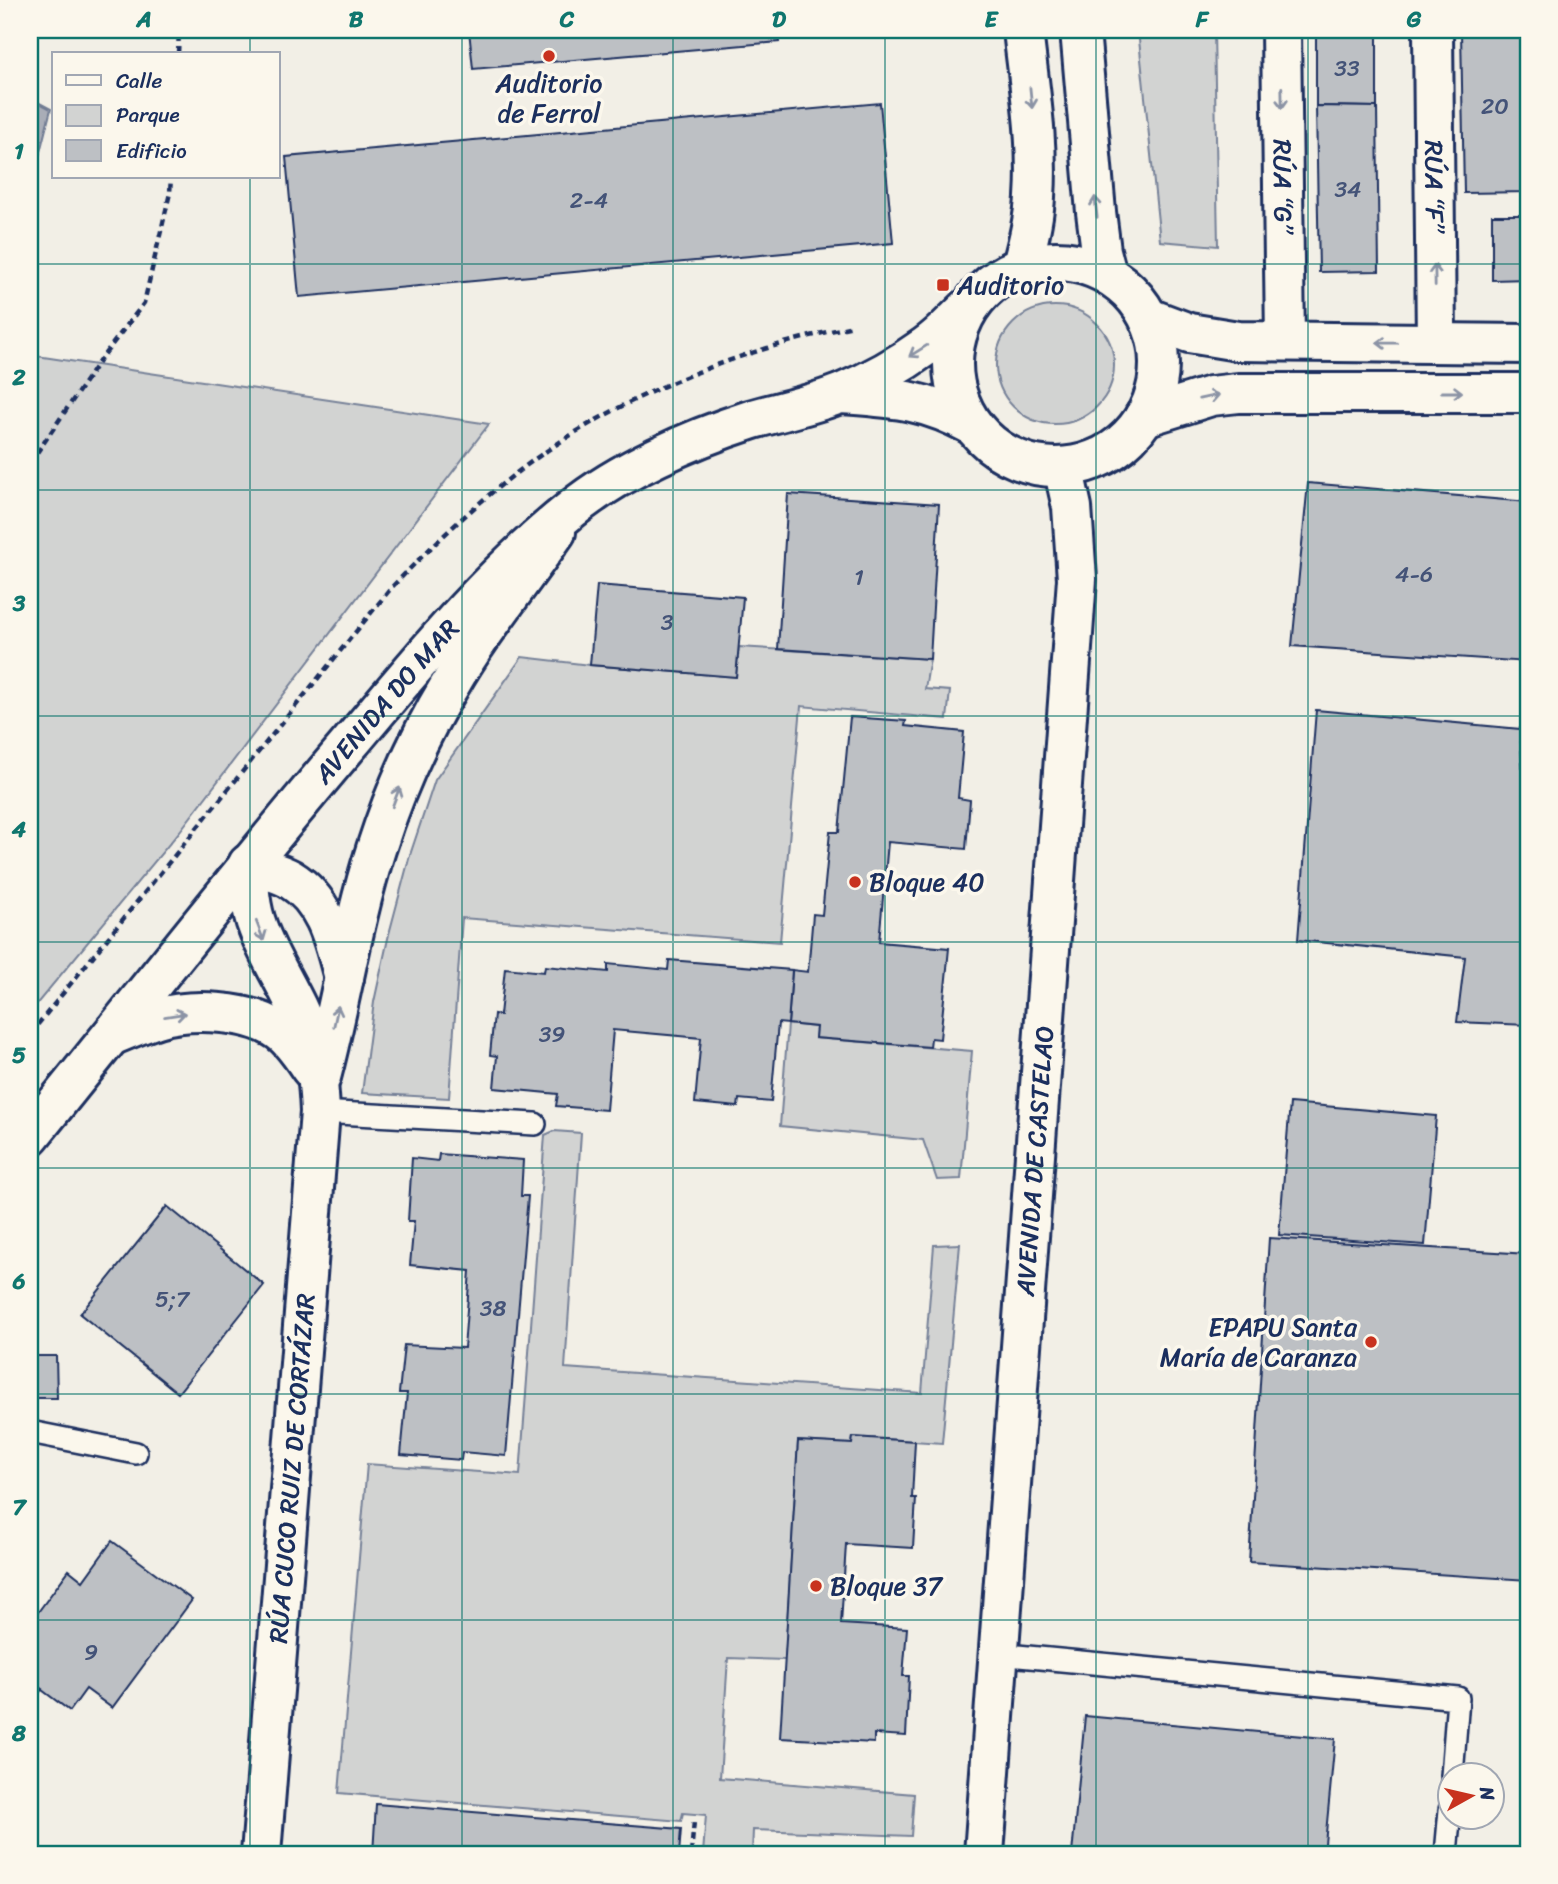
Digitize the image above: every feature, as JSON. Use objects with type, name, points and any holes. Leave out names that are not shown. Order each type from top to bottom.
[{"type":"street","points":[[1022,265],[1030,235],[1036,165],[1023,30]]},
{"type":"street","points":[[1080,30],[1098,225],[1107,274]]},
{"type":"street","name":"RÚA “G”","points":[[1281,30],[1285,341]]},
{"type":"street","name":"RÚA “F”","points":[[1433,30],[1436,343]]},
{"type":"street","points":[[1043,260],[1065,260],[1087,265],[1107,274],[1124,285],[1149,318],[1157,343],[1159,366],[1155,393],[1144,417],[1129,436],[1110,452],[1088,463],[1063,467],[1038,466],[1013,458],[990,444],[972,425],[957,397],[952,366],[956,335],[969,307],[983,289],[1001,275],[1022,265],[1043,260]]},
{"type":"street","name":"AVENIDA DO MAR","points":[[30,1136],[248,864],[445,631],[491,582],[573,508],[609,484],[655,459],[747,421],[841,394],[876,377],[928,345],[969,307]]},
{"type":"street","points":[[1149,318],[1189,334],[1211,338],[1528,344]]},
{"type":"street","points":[[1144,417],[1211,396],[1238,393],[1528,393]]},
{"type":"street","name":"AVENIDA DO MAR","points":[[841,394],[922,403],[946,411],[972,425]]},
{"type":"street","name":"AVENIDA DE CASTELAO","points":[[984,1854],[1077,579],[1072,507],[1063,467]]},
{"type":"street","points":[[320,1097],[359,909],[376,848],[407,767],[450,684],[573,508]]},
{"type":"street","points":[[320,1097],[309,1037],[257,927],[249,894],[248,864],[289,878],[318,903],[332,932],[344,978]]},
{"type":"street","points":[[111,1036],[158,1018],[202,1011],[240,1015],[278,1031],[300,1053],[320,1097]]},
{"type":"street","name":"RÚA CUCO RUIZ DE CORTÁZAR","points":[[261,1854],[320,1097]]},
{"type":"lane","points":[[320,1097],[535,1124]]},
{"type":"lane","points":[[30,1432],[136,1453]]},
{"type":"lane","points":[[998,1654],[1458,1698],[1453,1762]]},
{"type":"lane","points":[[1446,1854],[1448,1832]]},
{"type":"path","points":[[178,52],[179,30]]},
{"type":"path","points":[[30,463],[100,360],[144,303],[170,193],[171,178]]},
{"type":"path","points":[[691,1854],[694,1821]]},
{"type":"green space","points":[[1138,30],[1214,30],[1218,246],[1160,241]]},
{"type":"green space","points":[[1055,306],[1078,310],[1097,323],[1110,342],[1114,365],[1110,388],[1097,407],[1078,420],[1055,424],[1032,420],[1013,407],[1000,388],[996,365],[1000,342],[1013,323],[1032,310]]},
{"type":"green space","points":[[30,355],[489,424],[180,831],[30,1012]]},
{"type":"green space","points":[[739,647],[930,659],[925,689],[950,691],[947,719],[801,706],[780,942],[462,918],[449,1098],[362,1093],[374,1002],[389,934],[410,855],[435,780],[522,657],[736,677]]},
{"type":"green space","points":[[788,1024],[816,1027],[815,1038],[972,1051],[961,1179],[937,1180],[923,1140],[780,1126]]},
{"type":"green space","points":[[554,1131],[581,1133],[565,1368],[922,1393],[934,1245],[960,1244],[942,1443],[853,1437],[852,1444],[798,1441],[785,1660],[728,1658],[720,1778],[914,1794],[911,1836],[753,1830],[752,1854],[703,1854],[706,1815],[683,1813],[681,1821],[339,1793],[367,1464],[520,1475],[545,1135]]},
{"type":"shaded area","points":[[30,98],[51,109],[30,191]]},
{"type":"building","name":"Auditorio de Ferrol","points":[[469,30],[778,30],[779,42],[473,69]]},
{"type":"building","points":[[1316,30],[1377,30],[1377,107],[1316,106]]},
{"type":"building","points":[[1461,30],[1527,30],[1528,192],[1464,193]]},
{"type":"building","points":[[880,103],[893,243],[299,297],[286,157]]},
{"type":"building","points":[[1316,106],[1377,107],[1379,271],[1319,272]]},
{"type":"building","points":[[1492,215],[1528,215],[1528,279],[1492,280]]},
{"type":"building","points":[[1308,483],[1528,502],[1528,662],[1292,646]]},
{"type":"building","points":[[788,494],[939,504],[930,659],[778,649]]},
{"type":"building","points":[[597,585],[743,597],[736,677],[590,665]]},
{"type":"building","points":[[1316,710],[1520,729],[1524,793],[1528,793],[1528,1025],[1457,1022],[1465,957],[1298,940]]},
{"type":"building","name":"Bloque 40","points":[[850,717],[906,721],[905,726],[964,732],[958,798],[970,800],[966,849],[888,842],[879,942],[949,948],[940,1039],[931,1038],[930,1047],[815,1038],[816,1027],[788,1024],[792,970],[808,972],[813,914],[822,915],[830,832],[839,832]]},
{"type":"building","points":[[669,960],[792,970],[788,1024],[778,1023],[771,1102],[739,1099],[738,1107],[695,1103],[701,1038],[613,1030],[606,1110],[556,1106],[558,1094],[494,1088],[497,1056],[490,1055],[494,1014],[500,1015],[505,968],[544,972],[545,966],[608,972],[608,964],[668,970]]},
{"type":"building","points":[[1290,1103],[1436,1116],[1425,1245],[1279,1235]]},
{"type":"building","points":[[439,1154],[523,1160],[521,1196],[528,1196],[506,1456],[462,1452],[461,1460],[401,1455],[407,1393],[399,1393],[404,1345],[464,1348],[470,1271],[410,1265],[414,1221],[408,1221],[412,1158],[438,1161]]},
{"type":"building","points":[[167,1206],[264,1285],[178,1393],[80,1314]]},
{"type":"building","points":[[1269,1238],[1528,1254],[1528,1580],[1249,1562]]},
{"type":"building","points":[[30,1356],[56,1356],[57,1398],[30,1398]]},
{"type":"building","name":"Bloque 37","points":[[853,1437],[915,1441],[913,1548],[846,1544],[841,1624],[907,1628],[903,1676],[909,1676],[906,1736],[874,1734],[874,1743],[780,1738],[798,1441],[852,1444]]},
{"type":"building","points":[[112,1541],[192,1600],[112,1708],[86,1689],[70,1711],[30,1681],[30,1623],[69,1570],[83,1581]]},
{"type":"building","points":[[30,1681],[42,1689],[30,1706]]},
{"type":"building","points":[[1085,1716],[1335,1739],[1324,1854],[1072,1854]]},
{"type":"building","points":[[376,1804],[681,1829],[679,1854],[373,1854]]},
{"type":"building","points":[[825,1849],[888,1853],[824,1854]]},
{"type":"place","name":"Auditorio de Ferrol","points":[[549,56]]},
{"type":"place","name":"Auditorio","points":[[943,285]]},
{"type":"place","name":"Bloque 40","points":[[855,882]]},
{"type":"place","name":"EPAPU Santa María de Caranza","points":[[1371,1342]]},
{"type":"place","name":"Bloque 37","points":[[816,1586]]}]
